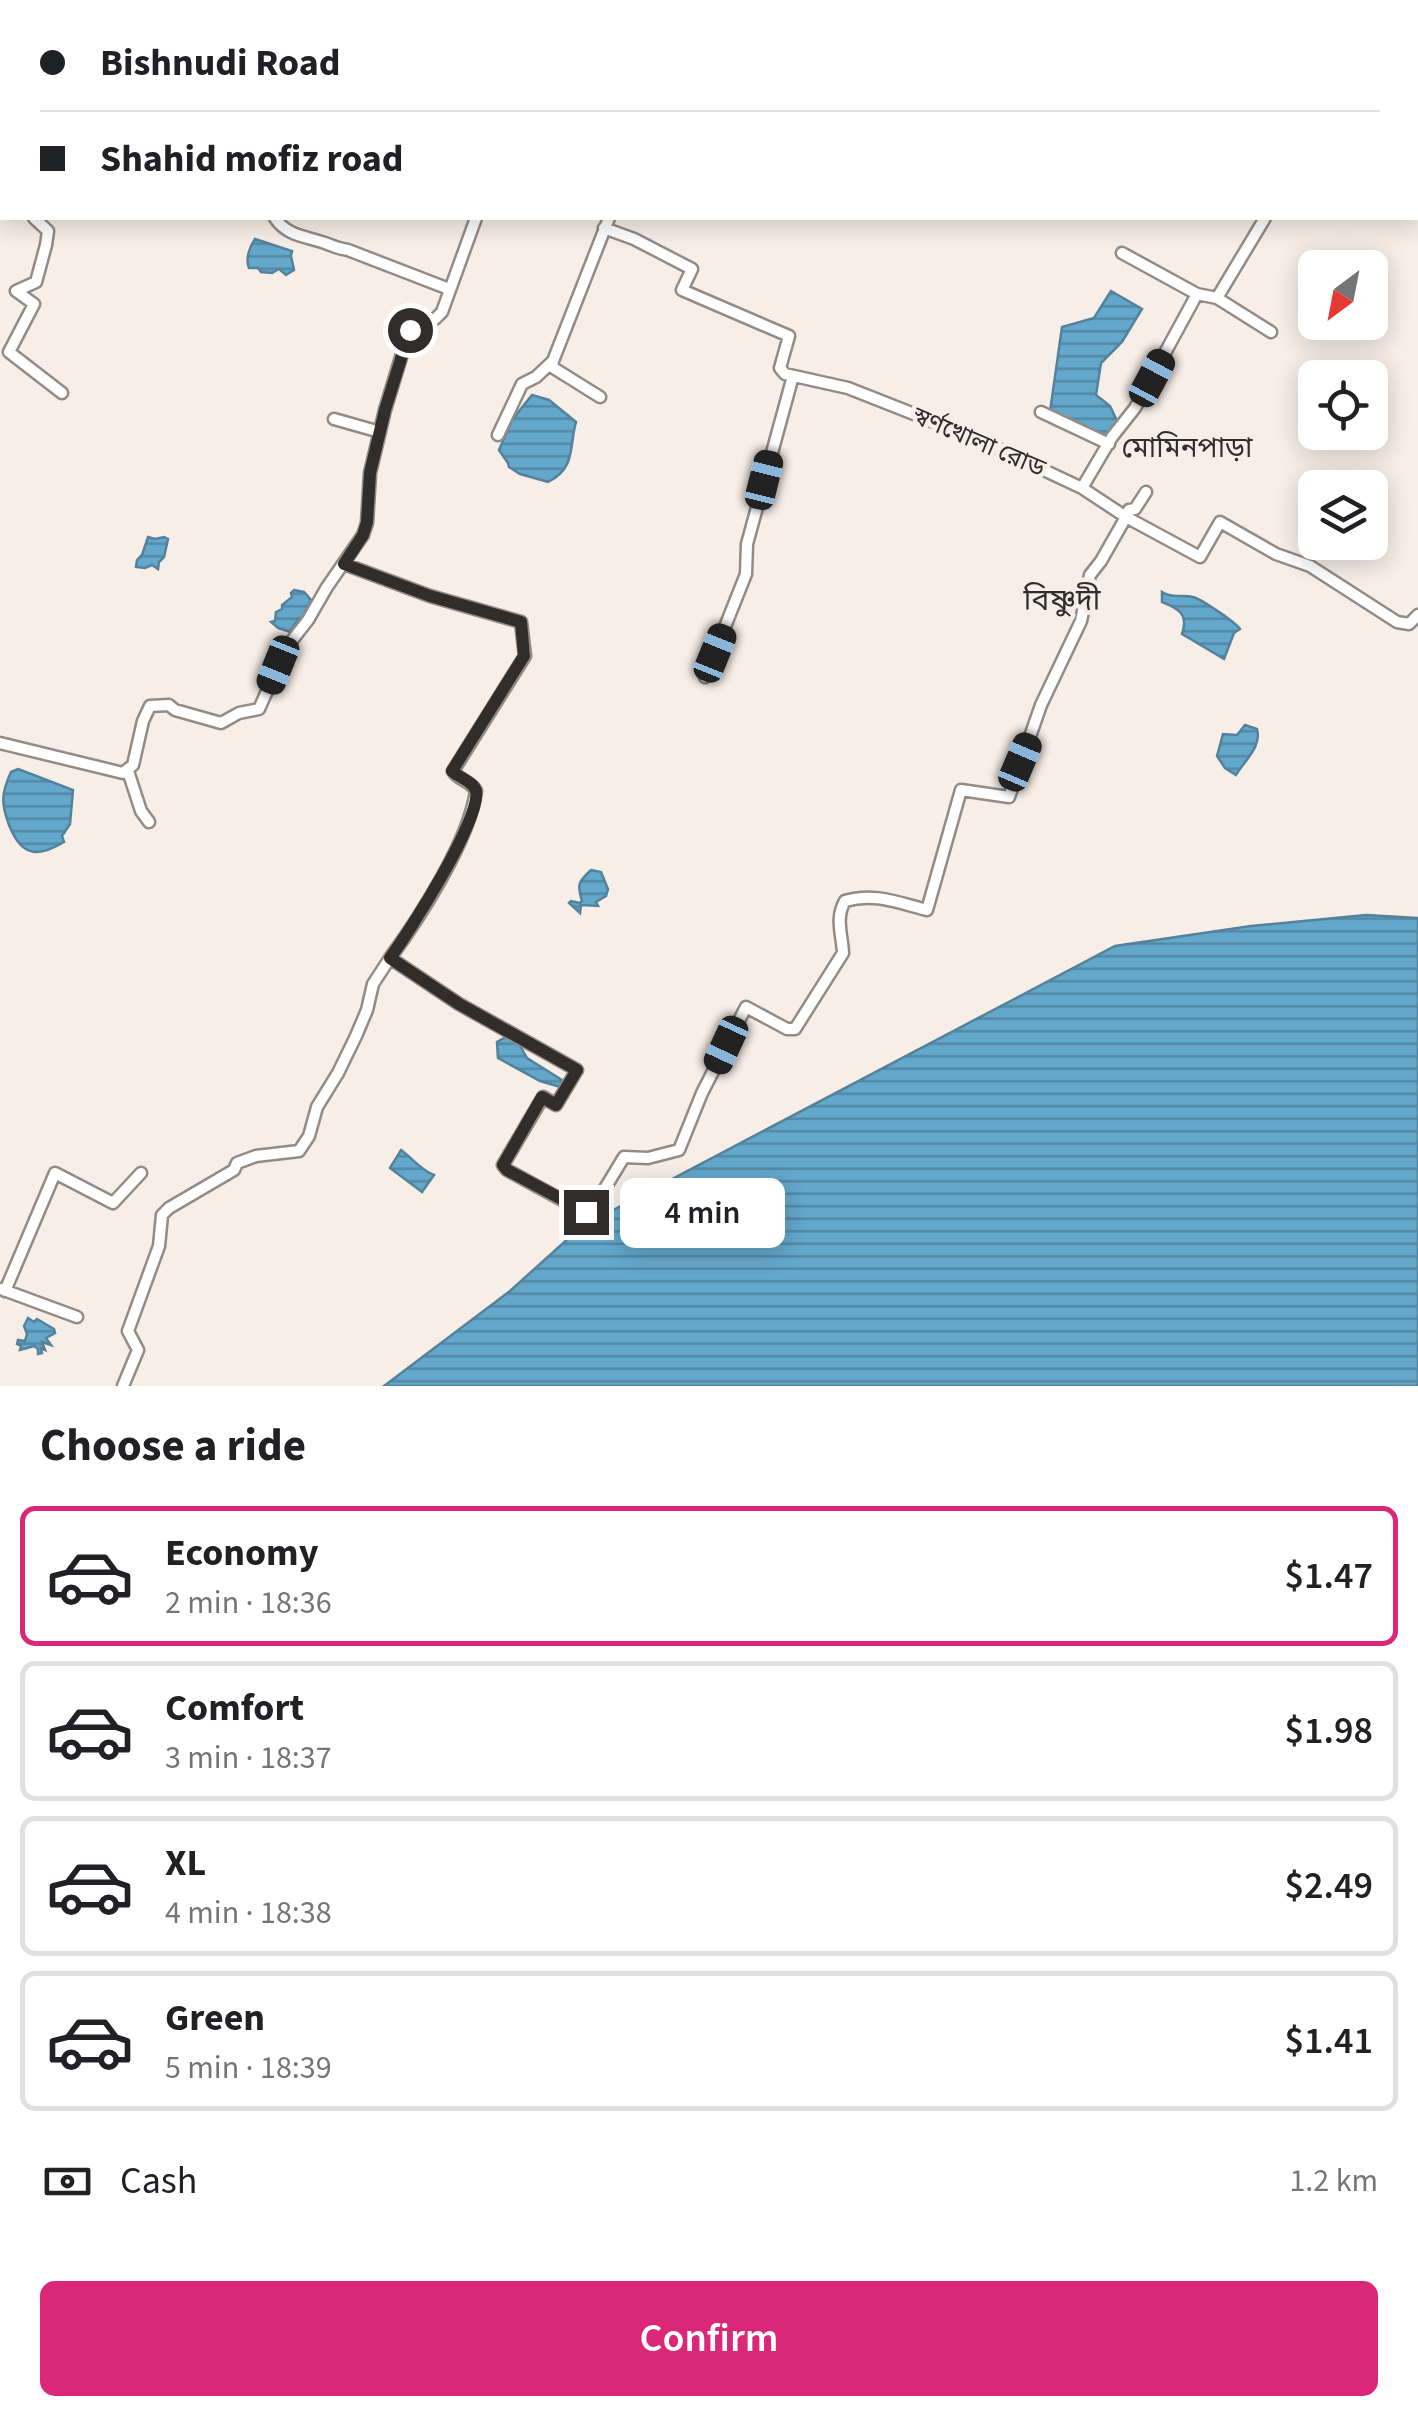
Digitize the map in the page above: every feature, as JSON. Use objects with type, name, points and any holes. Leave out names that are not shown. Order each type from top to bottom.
[{"type":"street","points":[[36,220],[48,230],[36,282],[16,291],[34,304],[8,352],[62,394]]},
{"type":"street","points":[[277,220],[282,228],[296,235],[348,250],[449,289]]},
{"type":"street","points":[[0,744],[124,773],[133,765],[150,706],[169,706],[220,723],[259,709],[287,646],[363,535],[370,473],[410,330],[438,317],[475,220]]},
{"type":"street","points":[[1217,298],[1265,220]]},
{"type":"street","points":[[600,397],[552,368],[552,361],[607,223],[692,270],[682,290],[789,336],[780,368],[792,376],[747,544],[746,574],[705,677]]},
{"type":"street","points":[[1122,253],[1197,294],[1217,298],[1271,332]]},
{"type":"street","points":[[1082,488],[1112,437],[1135,408],[1197,294]]},
{"type":"street","points":[[498,435],[522,384],[552,361]]},
{"type":"street","name":"স্বর্ণখোলা রোড","points":[[792,376],[848,388],[980,440],[1082,488],[1200,557],[1220,522],[1276,554],[1310,566],[1397,622],[1408,624],[1418,615]]},
{"type":"street","points":[[1042,412],[1109,444]]},
{"type":"street","points":[[334,418],[380,432]]},
{"type":"street","points":[[390,958],[440,992],[577,1070],[556,1105],[542,1097],[503,1165],[586,1212],[593,1208],[624,1157],[648,1158],[679,1150],[702,1093],[746,1007],[787,1029],[795,1029],[843,953],[838,922],[845,901],[892,899],[928,910],[961,790],[1009,797],[1041,705],[1081,621],[1090,575],[1129,510],[1134,510],[1146,492]]},
{"type":"street","points":[[123,1386],[138,1350],[128,1331],[160,1246],[162,1215],[234,1170],[237,1163],[256,1156],[299,1151],[309,1136],[316,1107],[356,1036],[373,984],[429,898],[466,828],[476,791],[452,771],[524,656],[521,622],[430,596],[344,564]]},
{"type":"street","points":[[128,772],[141,811],[149,822]]},
{"type":"street","points":[[78,1317],[2,1290],[55,1173],[112,1203],[141,1173]]},
{"type":"water","points":[[255,239],[292,251],[294,270],[286,275],[279,269],[272,273],[249,268],[249,253]]},
{"type":"water","points":[[1111,291],[1142,309],[1122,342],[1101,363],[1096,395],[1110,406],[1118,423],[1105,436],[1050,412],[1062,327],[1094,318]]},
{"type":"water","points":[[532,395],[549,400],[576,422],[567,463],[548,482],[509,467],[499,450],[512,420]]},
{"type":"water","points":[[148,537],[168,539],[158,569],[152,565],[136,567]]},
{"type":"water","points":[[294,590],[304,592],[311,600],[290,632],[271,622]]},
{"type":"water","points":[[1162,592],[1197,599],[1240,629],[1234,633],[1224,659],[1182,634],[1183,617],[1177,609],[1162,602]]},
{"type":"water","points":[[1245,725],[1257,729],[1257,742],[1236,775],[1217,756],[1223,734],[1237,735]]},
{"type":"water","points":[[18,769],[73,790],[64,842],[45,851],[24,848],[9,825],[4,793],[11,772]]},
{"type":"water","points":[[591,870],[601,872],[608,889],[606,896],[596,902],[598,906],[581,905],[580,913],[569,903],[582,901],[580,884]]},
{"type":"water","points":[[1366,915],[1418,918],[1418,1386],[384,1386],[510,1291],[581,1227],[1115,946],[1251,926]]},
{"type":"water","points":[[506,1037],[519,1044],[527,1058],[562,1080],[560,1087],[540,1081],[498,1058],[497,1042]]},
{"type":"water","points":[[401,1150],[434,1175],[422,1192],[390,1168]]},
{"type":"water","points":[[28,1318],[54,1329],[55,1333],[46,1338],[51,1345],[42,1342],[42,1353],[38,1354],[34,1346],[20,1350],[17,1344],[18,1340],[25,1341]]},
{"type":"district","name":"মোমিনপাড়া","points":[[1187,448]]},
{"type":"district","name":"বিষ্ণুদী","points":[[1062,600]]},
{"type":"route","points":[[410,330],[370,473],[367,522],[344,564],[430,596],[521,622],[524,656],[452,771],[473,786],[474,804],[466,828],[429,898],[390,958],[487,1021],[577,1070],[556,1105],[542,1097],[503,1165],[586,1212]]}]
